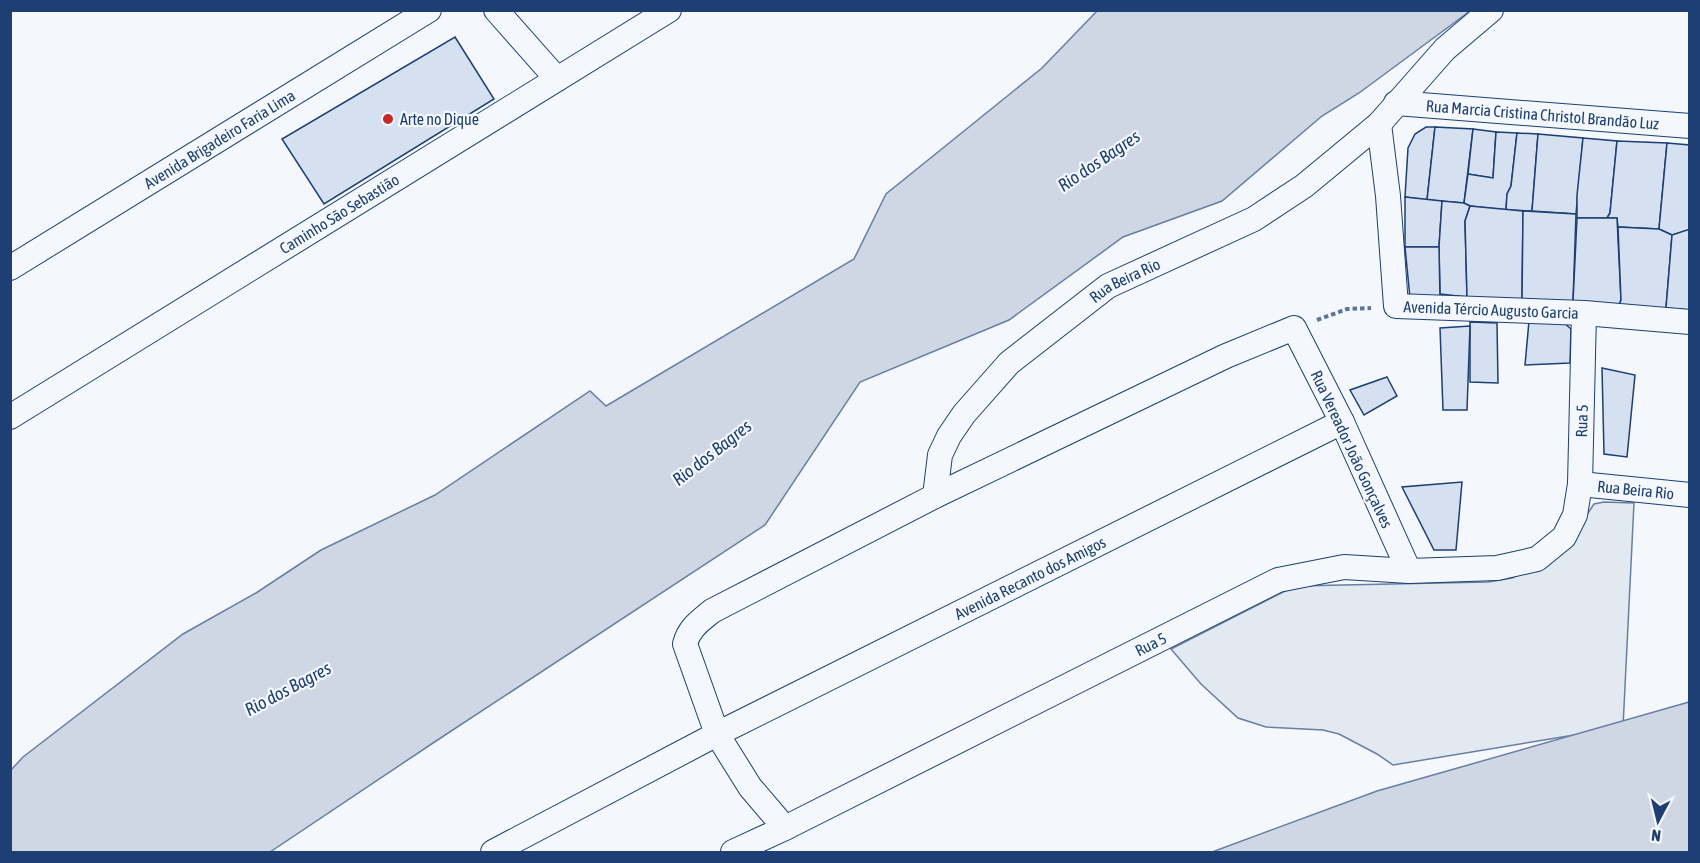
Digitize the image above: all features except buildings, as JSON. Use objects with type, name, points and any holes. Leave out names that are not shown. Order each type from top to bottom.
[{"type":"street","name":"Avenida Brigadeiro Faria Lima","points":[[10,268],[429,10]]},
{"type":"street","points":[[496,10],[557,79]]},
{"type":"street","name":"Caminho São Sebastião","points":[[10,417],[669,10]]},
{"type":"street","name":"Rua Beira Rio","points":[[935,496],[940,455],[949,436],[964,414],[1009,363],[1108,286],[1254,219],[1304,186],[1379,124],[1445,49],[1491,10]]},
{"type":"street","name":"Rua Marcia Cristina Christol Brandão Luz","points":[[1396,103],[1689,126]]},
{"type":"street","points":[[1379,124],[1388,196],[1396,306]]},
{"type":"street","name":"Avenida Tércio Augusto Garcia","points":[[1396,306],[1584,313],[1689,322]]},
{"type":"street","name":"Rua 5","points":[[733,852],[1278,580],[1344,567],[1408,571],[1497,568],[1537,559],[1564,537],[1575,515],[1580,484],[1584,313]]},
{"type":"street","points":[[785,828],[750,786],[717,734],[685,644],[687,635],[694,625],[712,610],[935,496],[1226,356],[1294,328]]},
{"type":"street","name":"Rua Vereador João Gonçalves","points":[[1294,328],[1342,422],[1408,571]]},
{"type":"street","name":"Avenida Recanto dos Amigos","points":[[493,852],[717,734],[1342,422]]},
{"type":"street","name":"Rua Beira Rio","points":[[1580,484],[1689,495]]},
{"type":"path","name":"Avenida Tércio Augusto Garcia","points":[[1294,328],[1347,309],[1396,306]]},
{"type":"shaded area","points":[[1634,503],[1623,727],[1393,765],[1339,734],[1323,730],[1266,727],[1238,718],[1201,684],[1171,649],[1295,586],[1488,582],[1512,578],[1534,568],[1575,533],[1594,504]]},
{"type":"water","name":"Rio dos Bagres","points":[[1097,11],[1470,11],[1359,93],[1322,116],[1222,201],[1123,237],[1009,320],[860,382],[765,525],[270,852],[11,852],[11,770],[23,757],[183,634],[256,593],[321,550],[435,495],[590,391],[606,406],[854,259],[886,194],[1042,68]]},
{"type":"water","points":[[1689,702],[1689,852],[1212,852],[1377,791]]},
{"type":"place","name":"Arte no Dique","points":[[388,119]]}]
